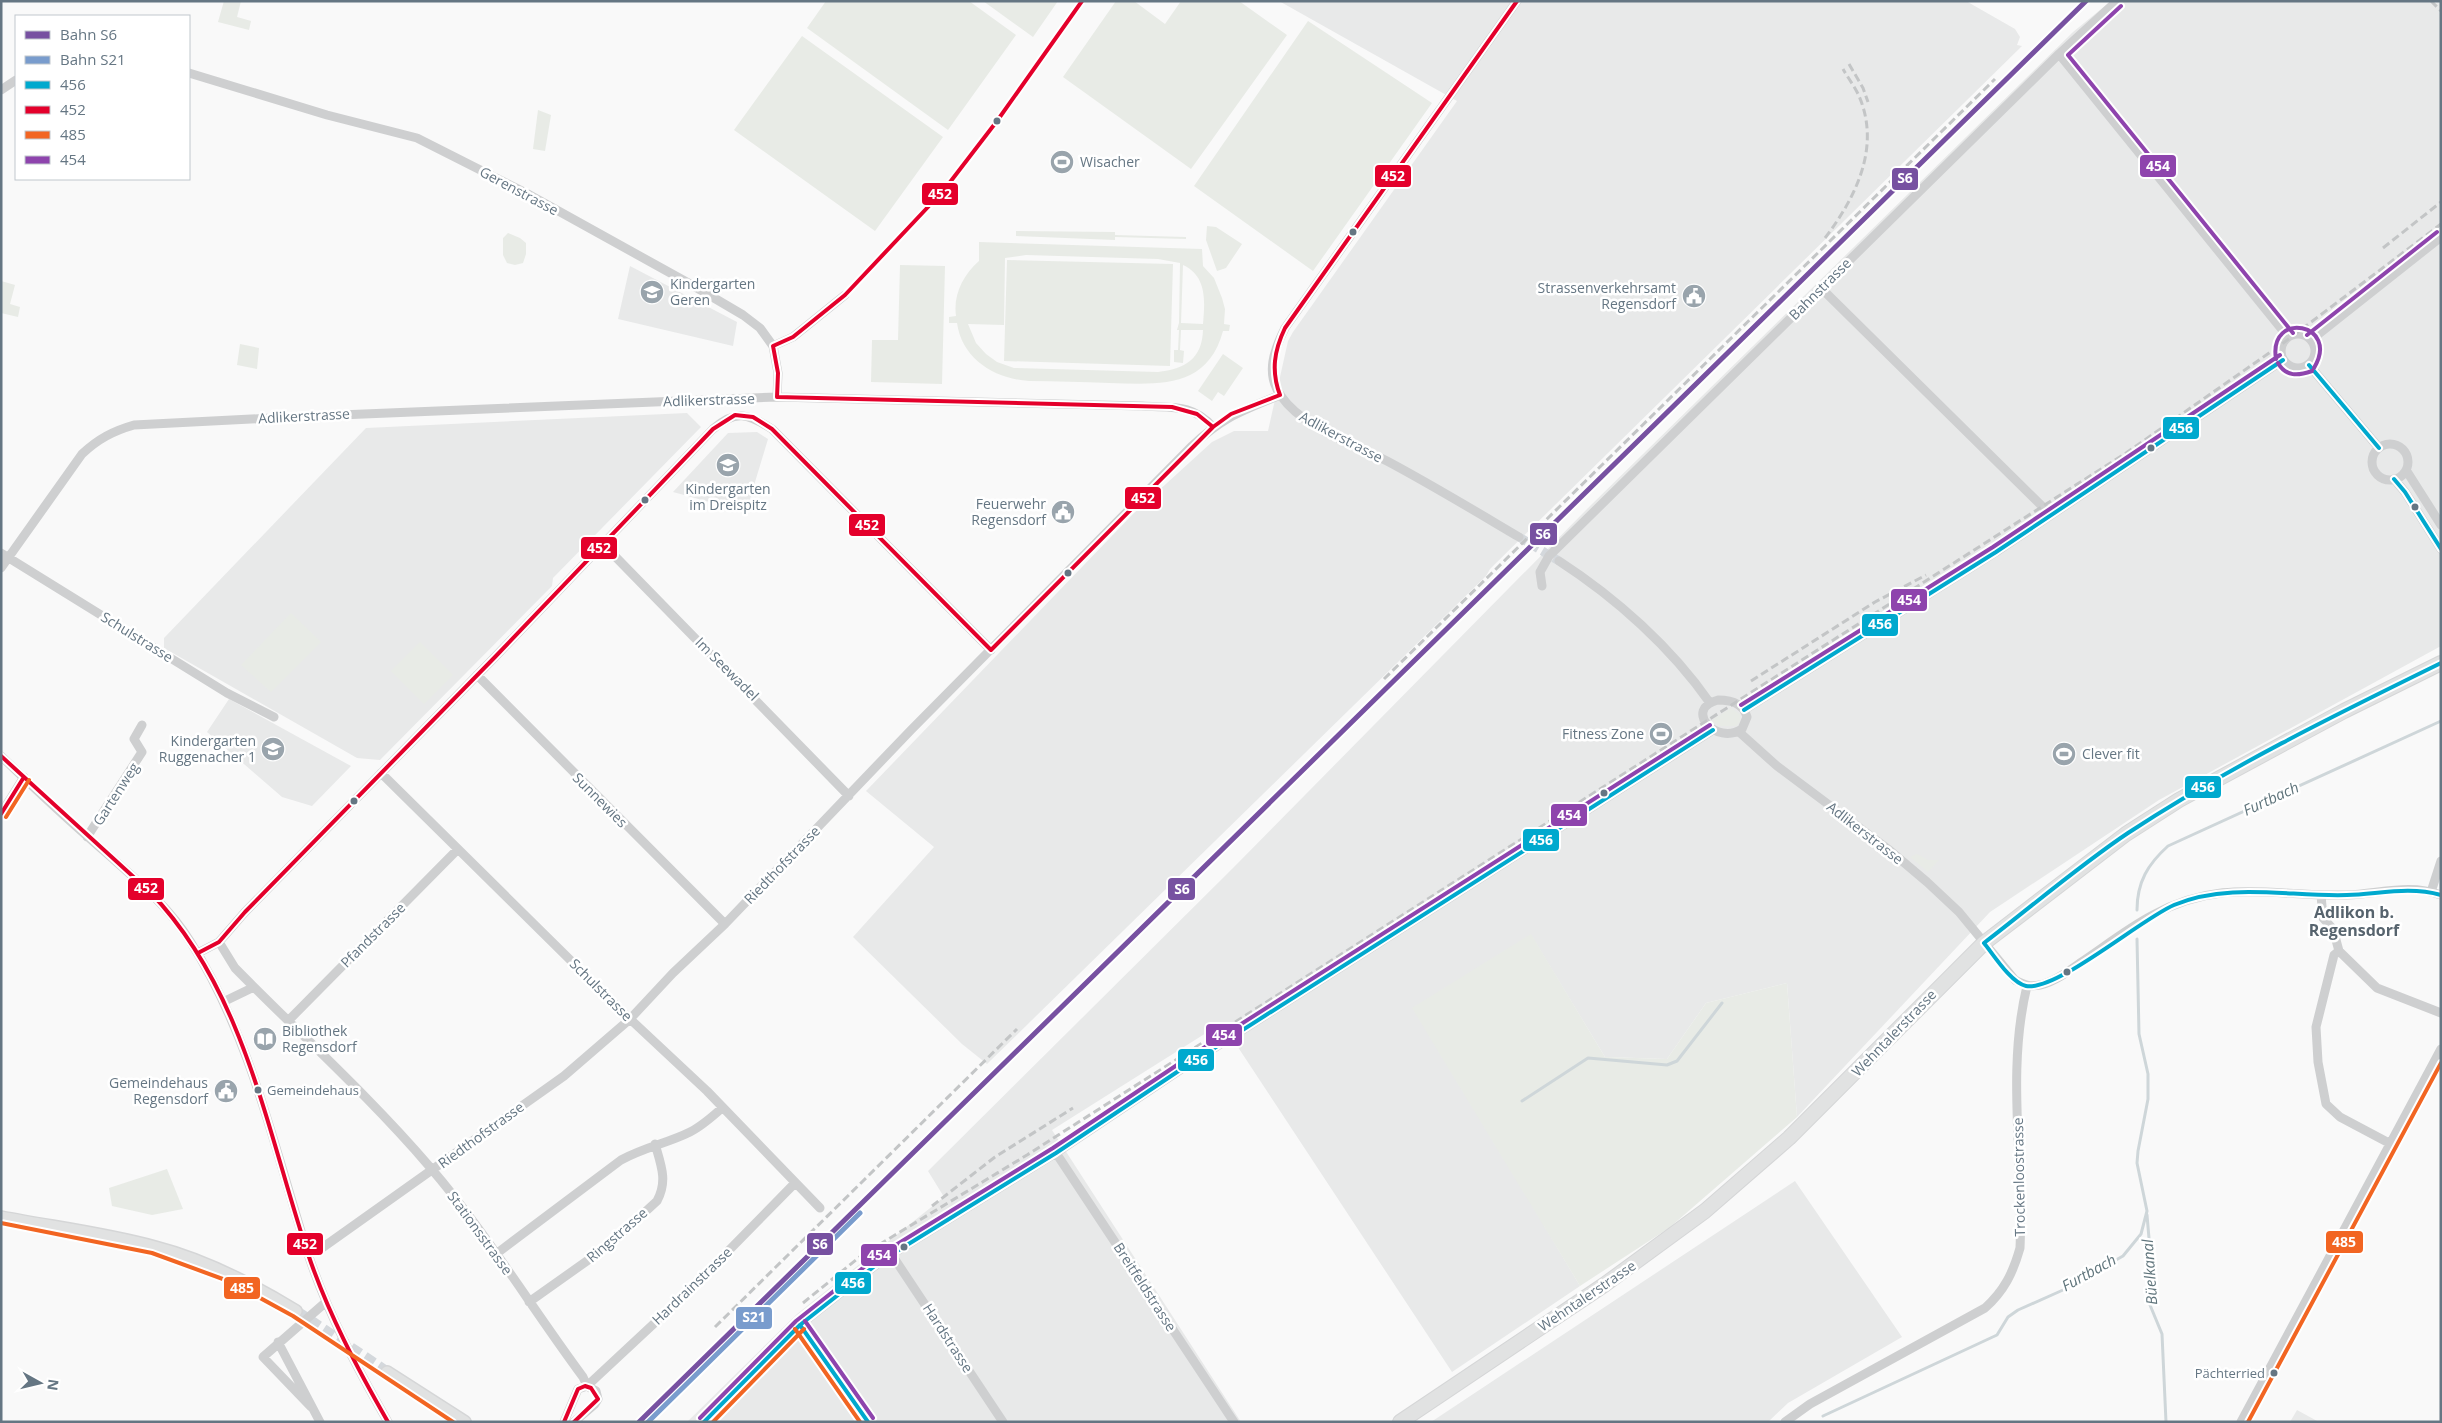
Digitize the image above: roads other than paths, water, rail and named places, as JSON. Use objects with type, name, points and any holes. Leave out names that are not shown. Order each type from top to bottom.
[{"type":"main road","name":"Wehntalerstrasse","points":[[1400,1422],[1604,1285],[1711,1205],[1789,1138],[1984,942],[2126,834],[2179,800],[2344,711],[2441,663]]},
{"type":"main road","points":[[2,1217],[107,1236],[170,1251],[234,1276],[296,1311]]},
{"type":"main road","points":[[387,1372],[466,1422]]},
{"type":"street","points":[[1213,427],[1231,414],[1280,395],[1274,381],[1272,367],[1274,354],[1285,328],[1517,1]]},
{"type":"street","name":"Bahnstrasse","points":[[1542,586],[1540,572],[1549,556],[2060,54],[2117,1]]},
{"type":"street","points":[[2060,54],[2288,337]]},
{"type":"street","name":"Gerenstrasse","points":[[190,73],[417,138],[526,194],[692,285],[743,315],[760,328],[774,346]]},
{"type":"street","points":[[1,90],[15,81]]},
{"type":"street","points":[[2311,340],[2441,237]]},
{"type":"street","points":[[1821,288],[2051,515]]},
{"type":"street","points":[[777,397],[778,373],[774,346],[793,337],[845,295]]},
{"type":"street","points":[[2300,334],[2311,340],[2315,350],[2309,365],[2295,368],[2282,360],[2280,349],[2288,337],[2300,334]]},
{"type":"street","points":[[1744,710],[1996,552],[2282,360]]},
{"type":"street","points":[[2309,365],[2379,448]]},
{"type":"street","name":"Adlikerstrasse","points":[[1280,395],[1292,410],[1306,420],[1386,461],[1519,537]]},
{"type":"street","name":"Adlikerstrasse","points":[[1,568],[5,555],[82,454],[98,440],[118,430],[134,425],[299,416],[777,397],[1142,406],[1190,409],[1205,418],[1213,427]]},
{"type":"street","points":[[198,953],[220,942],[245,912],[713,430],[735,415],[753,417],[772,429],[991,650]]},
{"type":"street","name":"Riedthofstrasse","points":[[308,1254],[322,1248],[564,1076],[630,1019],[673,972],[724,924],[911,730],[1213,427]]},
{"type":"street","points":[[2394,480],[2406,470],[2408,459],[2403,450],[2392,444],[2379,448],[2373,458],[2374,470],[2381,477],[2394,480],[2405,492],[2441,549]]},
{"type":"street","points":[[2406,470],[2441,524]]},
{"type":"street","name":"Im Seewadel","points":[[602,544],[849,796]]},
{"type":"street","name":"Schulstrasse","points":[[5,555],[227,693],[274,717]]},
{"type":"street","points":[[1559,562],[1583,577],[1634,619],[1677,662],[1710,703]]},
{"type":"street","name":"Sunnewies","points":[[477,675],[724,924]]},
{"type":"street","points":[[1727,700],[1738,704],[1744,710],[1746,724],[1738,731],[1730,733],[1714,730],[1703,719],[1705,709],[1710,703],[1727,700]]},
{"type":"street","name":"Gartenweg","points":[[87,837],[142,752],[134,739],[142,725]]},
{"type":"street","points":[[704,1422],[800,1325],[892,1254],[1056,1153],[1183,1068],[1714,730]]},
{"type":"street","name":"Adlikerstrasse","points":[[1738,731],[1777,766],[1888,849],[1927,882],[1958,912],[1984,942]]},
{"type":"street","points":[[1,756],[87,837],[141,884],[171,915],[198,953],[225,1001],[245,1051],[268,1116],[308,1254],[326,1302],[350,1354],[388,1422]]},
{"type":"street","name":"Schulstrasse","points":[[381,773],[630,1019],[707,1091],[820,1208]]},
{"type":"street","points":[[1,814],[24,777]]},
{"type":"street","name":"Pfandstrasse","points":[[288,1021],[458,848]]},
{"type":"street","points":[[2432,892],[2441,861]]},
{"type":"street","points":[[1984,942],[2015,980],[2026,986],[2040,985],[2059,976],[2151,916],[2194,898],[2226,891],[2252,890],[2348,895],[2404,888],[2441,895]]},
{"type":"street","points":[[2321,895],[2323,918],[2333,929],[2339,951],[2377,988],[2441,1013]]},
{"type":"street","name":"Stationsstrasse","points":[[220,942],[235,968],[397,1130],[433,1170],[496,1254],[528,1302],[583,1377],[587,1386]]},
{"type":"street","points":[[2339,951],[2334,955],[2316,1027],[2318,1062],[2326,1104],[2340,1117],[2389,1143]]},
{"type":"street","name":"Trockenloostrasse","points":[[1785,1422],[1810,1404],[1984,1308],[2005,1287],[2015,1266],[2020,1248],[2021,1220],[2016,1051],[2019,1018],[2026,986]]},
{"type":"street","points":[[225,1001],[254,987]]},
{"type":"street","points":[[2241,1422],[2389,1143],[2441,1050]]},
{"type":"street","points":[[496,1254],[622,1160],[655,1144],[689,1132],[722,1108]]},
{"type":"street","name":"Ringstrasse","points":[[528,1302],[608,1246],[656,1200],[662,1192],[664,1174],[655,1144]]},
{"type":"street","name":"Breitfeldstrasse","points":[[1056,1153],[1234,1422]]},
{"type":"street","name":"Hardrainstrasse","points":[[564,1422],[573,1396],[578,1389],[587,1386],[690,1290],[795,1184]]},
{"type":"street","name":"Hardstrasse","points":[[892,1254],[1003,1422]]},
{"type":"street","points":[[311,1407],[263,1357],[326,1302]]},
{"type":"street","points":[[800,1325],[868,1422]]},
{"type":"street","points":[[278,1342],[320,1422]]},
{"type":"street","points":[[574,1422],[595,1404],[598,1399],[596,1391],[587,1386]]},
{"type":"waterway","name":"Furtbach","points":[[2137,910],[2139,891],[2145,874],[2168,846],[2441,721]]},
{"type":"waterway","name":"Furtbach","points":[[1823,1416],[1997,1335],[2008,1317],[2018,1310],[2063,1290],[2123,1256],[2141,1234],[2147,1211],[2137,1163],[2148,1099],[2148,1074],[2139,1034],[2137,939]]},
{"type":"waterway","points":[[1522,1101],[1588,1058],[1667,1065],[1677,1061],[1722,1003]]},
{"type":"waterway","name":"Büelkanal","points":[[2147,1215],[2152,1273],[2150,1305],[2162,1334],[2166,1422]]},
{"type":"tunnel","points":[[1519,537],[1559,561]]},
{"type":"tunnel","points":[[296,1311],[387,1372]]},
{"type":"railway","points":[[2431,1],[2441,11]]},
{"type":"railway","points":[[1849,64],[1863,88],[1868,102]]},
{"type":"railway","points":[[1825,238],[1846,206],[1855,188],[1862,171],[1866,153],[1865,115],[1856,89],[1843,69]]},
{"type":"railway","points":[[1384,679],[1995,79]]},
{"type":"railway","points":[[2383,248],[2441,202]]},
{"type":"railway","points":[[803,1303],[862,1255],[1027,1155],[2126,453],[2282,344],[2441,224]]},
{"type":"railway","points":[[1751,681],[1875,602],[1926,575]]},
{"type":"railway","points":[[715,1327],[1017,1029]]},
{"type":"railway","points":[[932,1206],[995,1157],[1073,1108]]},
{"type":"rail line","name":"S6","points":[[639,1422],[2086,1]]},
{"type":"rail line","name":"S21","points":[[648,1422],[860,1213]]},
{"type":"place","name":"Wisacher","points":[[1062,162]]},
{"type":"place","name":"Kindergarten Geren","points":[[652,292]]},
{"type":"place","name":"Strassenverkehrsamt Regensdorf","points":[[1694,296]]},
{"type":"place","name":"Kindergarten im Dreispitz","points":[[728,465]]},
{"type":"place","name":"Feuerwehr Regensdorf","points":[[1063,512]]},
{"type":"place","name":"Fitness Zone","points":[[1661,734]]},
{"type":"place","name":"Kindergarten Ruggenacher 1","points":[[273,749]]},
{"type":"place","name":"Clever fit","points":[[2064,754]]},
{"type":"place","name":"Bibliothek Regensdorf","points":[[265,1039]]},
{"type":"place","name":"Gemeindehaus","points":[[258,1090]]},
{"type":"place","name":"Gemeindehaus Regensdorf","points":[[226,1091]]},
{"type":"place","name":"Pächterried","points":[[2274,1373]]},
{"type":"district","name":"Adlikon b. Regensdorf","points":[[2354,921]]}]
